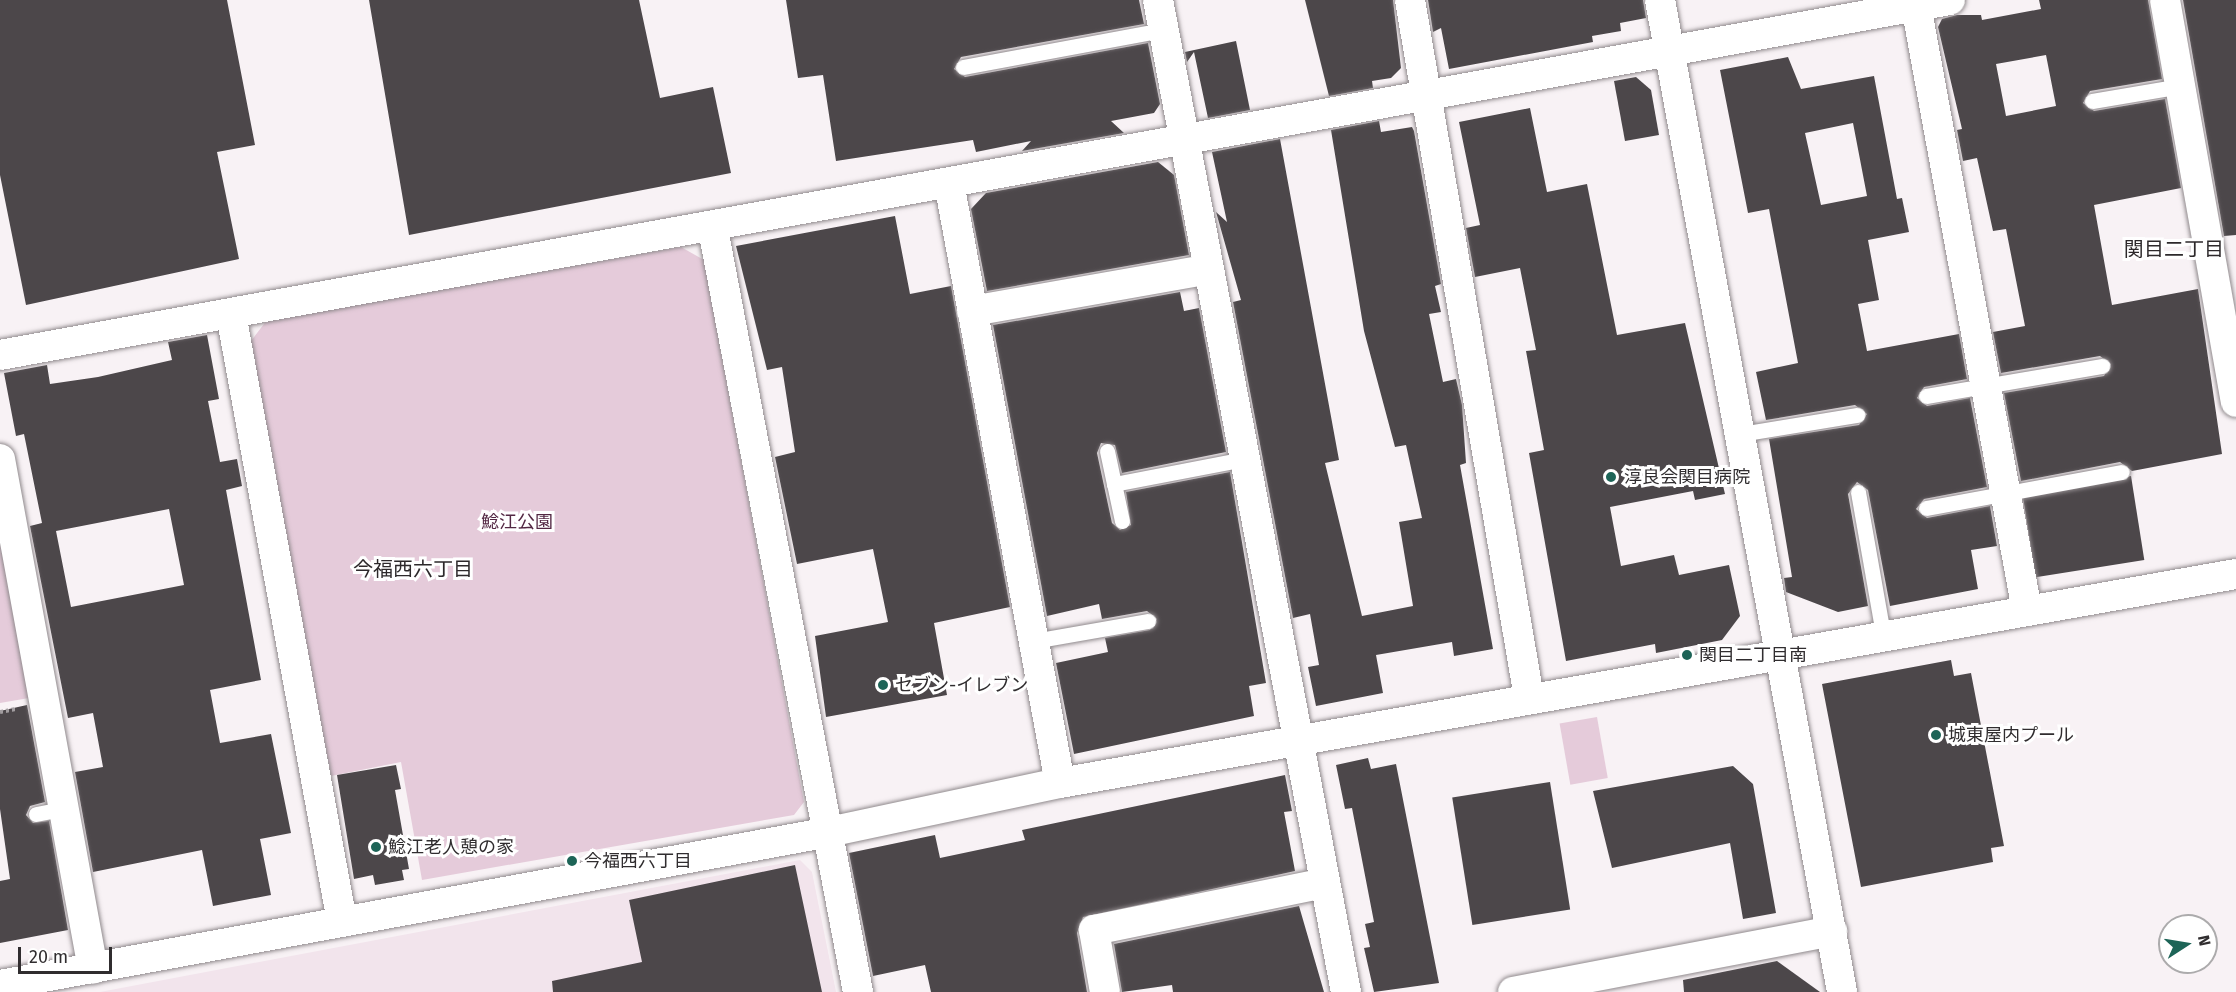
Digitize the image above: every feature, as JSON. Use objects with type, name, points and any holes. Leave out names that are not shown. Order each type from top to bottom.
[{"type":"street","points":[[1158,0],[1205,270],[1244,459],[1346,992]]},
{"type":"street","points":[[1410,0],[1529,698]]},
{"type":"street","points":[[1660,0],[1842,992]]},
{"type":"street","points":[[0,355],[713,229],[1426,93],[1670,53],[1916,3],[1950,0]]},
{"type":"street","points":[[2166,0],[2233,357],[2236,402]]},
{"type":"street","points":[[1916,3],[2027,611]]},
{"type":"street","points":[[949,183],[1060,783]]},
{"type":"street","points":[[713,229],[824,833],[858,992]]},
{"type":"street","points":[[972,311],[1205,270]]},
{"type":"street","points":[[231,314],[342,922]]},
{"type":"street","points":[[0,459],[66,808],[93,969]]},
{"type":"street","points":[[0,985],[824,833],[1060,783],[1529,698],[1779,658],[2236,574]]},
{"type":"street","points":[[1105,992],[1094,930],[1324,883]]},
{"type":"street","points":[[1531,990],[1832,932]]},
{"type":"lane","points":[[963,67],[1164,30]]},
{"type":"lane","points":[[2092,101],[2181,86]]},
{"type":"lane","points":[[1926,396],[2102,366]]},
{"type":"lane","points":[[1741,434],[1857,415]]},
{"type":"lane","points":[[1107,450],[1122,520]]},
{"type":"lane","points":[[1114,484],[1244,459]]},
{"type":"lane","points":[[1926,507],[2122,472]]},
{"type":"lane","points":[[1858,492],[1884,639]]},
{"type":"lane","points":[[1033,641],[1148,621]]},
{"type":"lane","points":[[36,814],[66,808]]},
{"type":"shaded area","points":[[800,860],[812,872],[836,992],[100,992]]},
{"type":"green space","name":"鯰江公園","points":[[681,247],[704,260],[804,802],[794,815],[422,880],[401,762],[331,776],[248,345],[267,320]]},
{"type":"green space","points":[[0,543],[29,698],[0,703]]},
{"type":"green space","points":[[1597,717],[1608,778],[1570,785],[1560,724]]},
{"type":"building","points":[[0,0],[227,0],[255,145],[217,152],[239,259],[26,305],[0,175]]},
{"type":"building","points":[[369,0],[639,0],[660,98],[713,87],[731,173],[409,235]]},
{"type":"building","points":[[786,0],[1139,0],[1144,24],[961,57],[954,69],[965,77],[1148,43],[1160,104],[1154,113],[1111,121],[1124,133],[1022,151],[1031,141],[976,152],[973,140],[836,161],[823,75],[798,78]]},
{"type":"building","points":[[1305,0],[1393,0],[1401,68],[1391,78],[1372,81],[1373,88],[1329,96]]},
{"type":"building","points":[[1428,0],[1643,0],[1646,18],[1620,23],[1621,31],[1592,36],[1593,42],[1449,69],[1441,28],[1433,32]]},
{"type":"building","points":[[2039,0],[2148,0],[2162,79],[2090,91],[2083,103],[2094,111],[2165,99],[2181,188],[2094,205],[2112,305],[2198,289],[2222,454],[2132,471],[2120,462],[2021,481],[2004,393],[2104,376],[2111,364],[2100,356],[2001,373],[1993,332],[2025,326],[2006,229],[1993,231],[1977,158],[1963,161],[1957,130],[1962,129],[1938,27],[1942,19],[1957,15],[1981,15],[1982,20],[2041,9]],"holes":[[[2046,55],[2056,106],[2006,116],[1996,64]]]},
{"type":"building","points":[[2183,0],[2236,0],[2236,235],[2224,236]]},
{"type":"building","points":[[1236,41],[1250,110],[1208,118],[1194,52],[1187,62],[1185,52]]},
{"type":"building","points":[[1788,57],[1801,89],[1874,76],[1897,199],[1902,198],[1909,232],[1868,240],[1879,300],[1858,304],[1867,351],[1959,334],[1967,379],[1924,387],[1917,398],[1927,406],[1970,398],[1987,487],[1924,499],[1916,509],[1927,518],[1990,506],[1997,546],[1971,550],[1978,589],[1890,606],[1868,490],[1857,482],[1848,494],[1868,606],[1838,612],[1786,592],[1784,578],[1792,577],[1769,439],[1859,425],[1867,414],[1855,405],[1766,420],[1756,372],[1798,363],[1769,209],[1748,213],[1720,70]],"holes":[[[1853,123],[1867,196],[1821,205],[1805,133]]]},
{"type":"building","points":[[1636,77],[1651,90],[1659,135],[1625,141],[1614,81]]},
{"type":"building","points":[[1530,108],[1547,192],[1587,184],[1617,335],[1685,323],[1725,494],[1695,500],[1693,491],[1610,507],[1621,566],[1674,555],[1679,575],[1729,565],[1740,616],[1722,640],[1656,653],[1655,644],[1566,661],[1529,453],[1544,450],[1526,351],[1536,350],[1520,268],[1475,277],[1466,228],[1480,225],[1459,122]]},
{"type":"building","points":[[1379,121],[1381,132],[1412,127],[1414,131],[1441,284],[1435,286],[1441,312],[1429,314],[1443,382],[1456,379],[1462,405],[1466,463],[1460,465],[1493,649],[1454,656],[1452,642],[1376,655],[1383,693],[1316,706],[1308,667],[1319,665],[1310,614],[1293,618],[1233,302],[1241,300],[1216,212],[1227,222],[1212,152],[1280,139],[1339,460],[1325,463],[1362,616],[1413,606],[1399,522],[1422,518],[1406,445],[1395,447],[1364,331],[1331,130]]},
{"type":"building","points":[[1158,162],[1174,175],[1189,255],[987,291],[971,209],[986,193]]},
{"type":"building","points":[[895,216],[910,294],[951,286],[1010,607],[934,623],[947,695],[826,717],[815,636],[888,622],[873,549],[797,564],[775,457],[795,452],[782,367],[767,370],[736,246]]},
{"type":"building","points":[[1180,292],[1184,311],[1199,308],[1226,452],[1122,473],[1115,445],[1101,443],[1097,453],[1112,523],[1120,530],[1131,525],[1126,492],[1230,472],[1266,683],[1249,686],[1254,716],[1074,754],[1056,663],[1108,652],[1105,638],[1150,630],[1157,619],[1147,611],[1102,619],[1099,604],[1047,616],[993,325]]},
{"type":"building","points":[[207,335],[219,399],[208,401],[220,462],[237,459],[242,486],[226,490],[261,680],[210,690],[220,743],[271,734],[291,833],[260,839],[271,895],[213,906],[202,850],[93,872],[75,772],[103,767],[93,713],[68,718],[30,526],[42,523],[24,434],[16,436],[4,373],[47,365],[50,384],[98,377],[172,360],[168,342]],"holes":[[[169,509],[184,585],[71,607],[56,531]]]},
{"type":"building","points":[[2131,476],[2144,560],[2036,577],[2022,493]]},
{"type":"building","points":[[1951,660],[1954,676],[1971,673],[2004,846],[1991,848],[1993,862],[1861,887],[1822,684]]},
{"type":"building","points":[[27,705],[45,802],[30,806],[26,815],[33,823],[49,821],[68,930],[0,943],[0,881],[10,879],[0,809],[0,711]]},
{"type":"building","points":[[1368,758],[1371,769],[1396,764],[1439,983],[1374,992],[1364,948],[1370,947],[1365,924],[1374,922],[1352,808],[1345,809],[1336,765]]},
{"type":"building","points":[[396,765],[401,789],[395,790],[409,869],[402,870],[404,880],[375,885],[373,875],[354,879],[337,775]]},
{"type":"building","points":[[1733,766],[1753,784],[1776,913],[1743,919],[1730,843],[1612,868],[1593,791]]},
{"type":"building","points":[[1285,775],[1292,811],[1284,812],[1295,871],[1083,917],[1077,933],[1087,992],[931,992],[925,965],[873,976],[849,853],[935,835],[940,858],[1025,840],[1022,830]]},
{"type":"building","points":[[1550,782],[1570,909],[1472,925],[1452,797]]},
{"type":"building","points":[[795,865],[822,992],[553,992],[552,981],[642,962],[629,900]]},
{"type":"building","points":[[1299,906],[1324,992],[1173,992],[1172,985],[1122,992],[1114,944]]},
{"type":"building","points":[[1777,961],[1820,992],[1684,992],[1683,980]]},
{"type":"place","name":"淳良会関目病院","points":[[1611,477]]},
{"type":"place","name":"関目二丁目南","points":[[1687,655]]},
{"type":"place","name":"セブン-イレブン","points":[[883,685]]},
{"type":"place","name":"城東屋内プール","points":[[1936,735]]},
{"type":"place","name":"鯰江老人憩の家","points":[[376,847]]},
{"type":"place","name":"今福西六丁目","points":[[572,861]]},
{"type":"district","name":"関目二丁目","points":[[2174,249]]},
{"type":"district","name":"今福西六丁目","points":[[413,569]]}]
